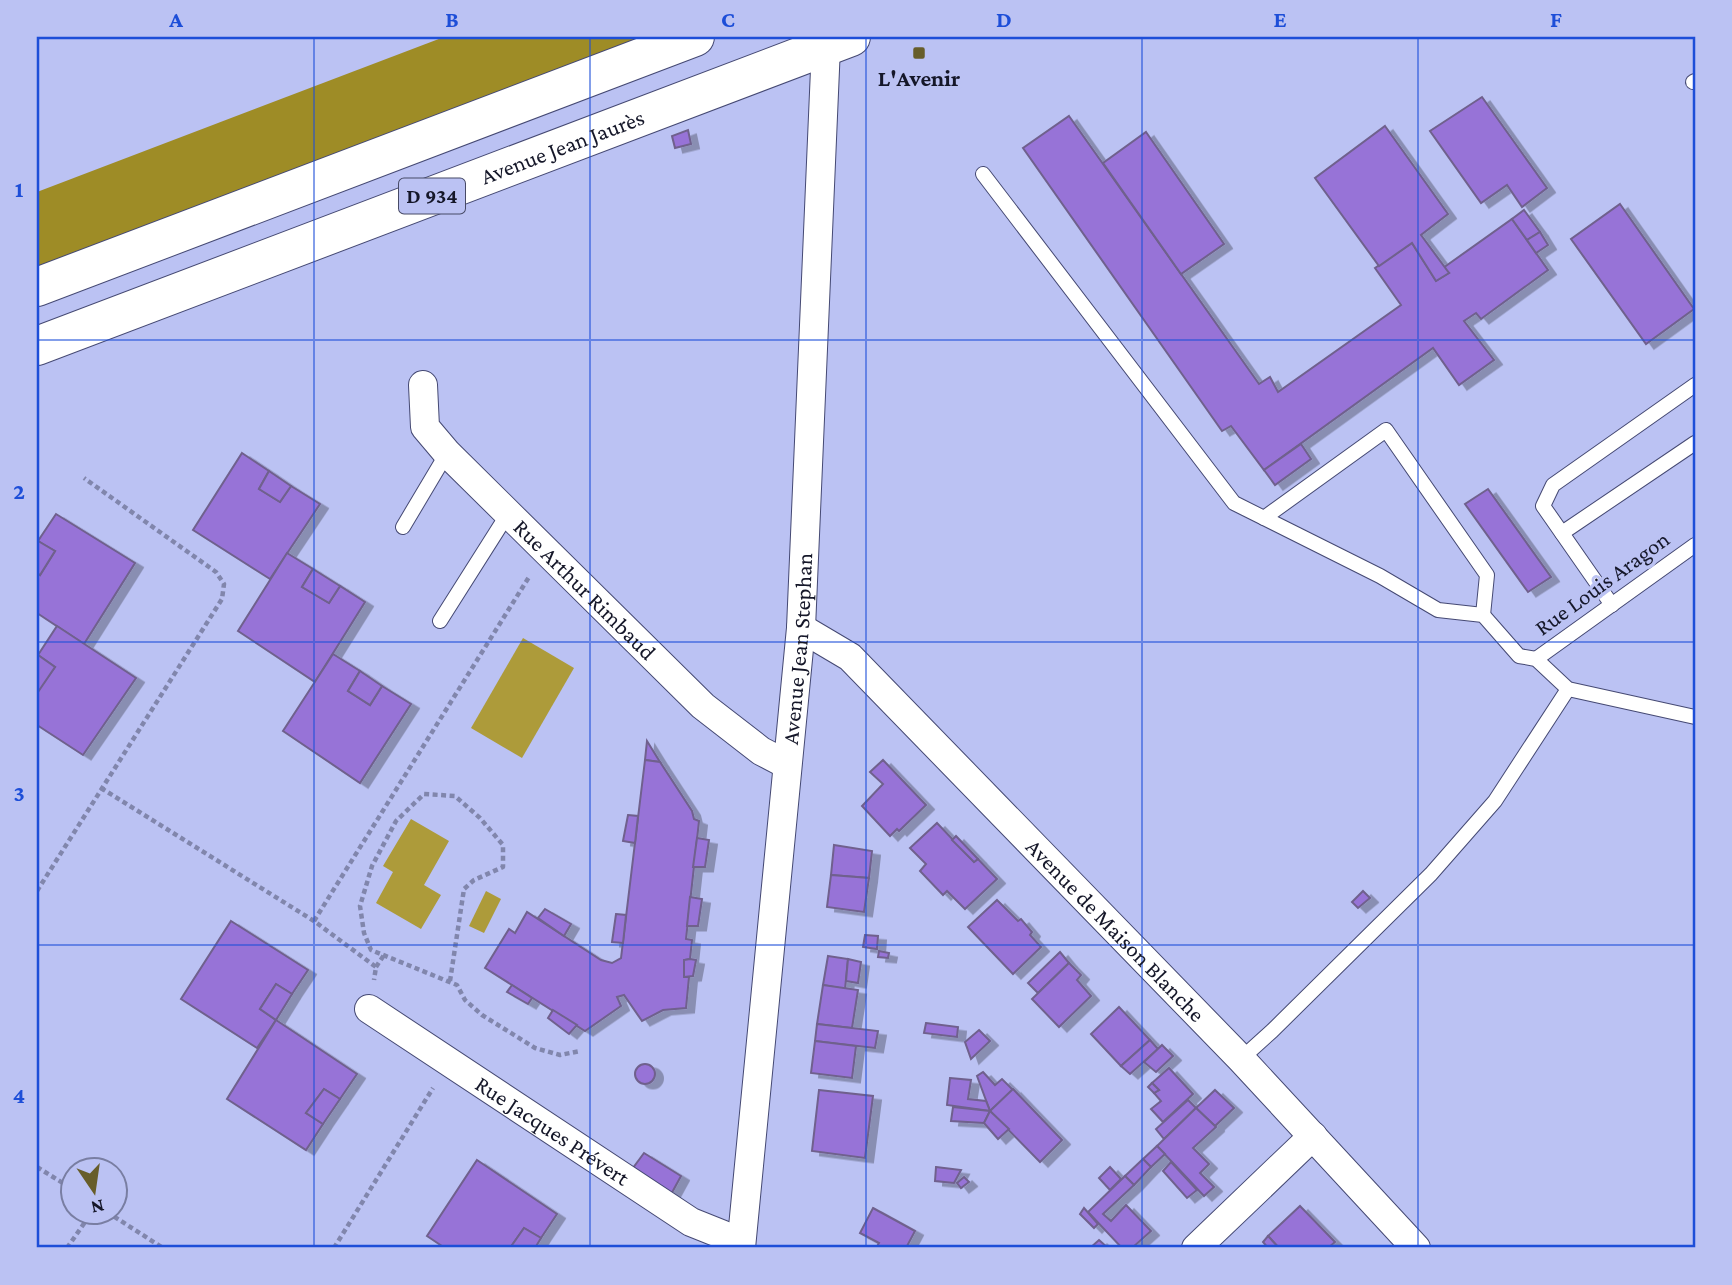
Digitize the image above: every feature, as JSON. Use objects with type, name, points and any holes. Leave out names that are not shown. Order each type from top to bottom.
[{"type":"main road","name":"D 934","points":[[37,287],[695,37]]},
{"type":"main road","name":"Avenue Jean Jaurès","points":[[37,346],[836,40]]},
{"type":"street","name":"Avenue Jean Stephan","points":[[741,1245],[801,628],[836,40]]},
{"type":"street","name":"Rue Arthur Rimbaud","points":[[422,385],[425,427],[447,453],[703,706],[761,751],[786,764]]},
{"type":"street","name":"Avenue de Maison Blanche","points":[[801,628],[850,657],[1241,1059],[1416,1248]]},
{"type":"street","name":"Rue Jacques Prévert","points":[[369,1009],[691,1222],[741,1245]]},
{"type":"street","points":[[1196,1248],[1313,1136]]},
{"type":"lane","points":[[983,174],[1234,503],[1380,576],[1438,610],[1483,615],[1519,656],[1536,659],[1568,689],[1695,717]]},
{"type":"lane","points":[[1612,605],[1543,506],[1553,485],[1695,385]]},
{"type":"lane","points":[[1264,518],[1385,430],[1488,575],[1483,615]]},
{"type":"lane","points":[[1562,533],[1695,443]]},
{"type":"lane","points":[[403,527],[447,453]]},
{"type":"lane","points":[[440,621],[509,512]]},
{"type":"lane","name":"Rue Louis Aragon","points":[[1536,659],[1695,545]]},
{"type":"lane","points":[[1241,1059],[1440,864],[1495,801],[1568,689]]},
{"type":"path","points":[[37,891],[222,599],[224,584],[216,572],[84,478]]},
{"type":"path","points":[[314,921],[545,551]]},
{"type":"path","points":[[101,788],[314,921],[376,967]]},
{"type":"path","points":[[450,981],[464,888],[474,880],[503,867],[503,845],[480,818],[454,796],[424,794],[396,821],[372,866],[360,906],[364,933],[371,950],[457,985],[465,1000],[482,1015],[535,1048],[560,1055],[580,1051]]},
{"type":"path","points":[[369,1009],[376,967],[384,955]]},
{"type":"path","points":[[334,1248],[449,1061]]},
{"type":"path","points":[[37,1167],[60,1181]]},
{"type":"path","points":[[67,1248],[82,1226]]},
{"type":"path","points":[[129,1226],[163,1248]]},
{"type":"shaded area","points":[[444,37],[663,37],[37,274],[37,192]]},
{"type":"shaded area","points":[[523,638],[574,668],[522,758],[471,728]]},
{"type":"shaded area","points":[[411,819],[449,841],[424,885],[441,895],[421,929],[376,903],[393,872],[383,866]]},
{"type":"shaded area","points":[[486,891],[501,899],[484,933],[469,926]]},
{"type":"building","points":[[1482,97],[1547,188],[1522,207],[1507,185],[1481,203],[1430,131]]},
{"type":"building","points":[[1069,116],[1259,384],[1270,377],[1278,392],[1401,305],[1375,268],[1412,243],[1436,281],[1449,273],[1443,268],[1512,219],[1548,270],[1481,319],[1476,313],[1464,321],[1494,360],[1459,385],[1433,348],[1264,470],[1231,426],[1222,431],[1023,148]]},
{"type":"building","points":[[1385,126],[1448,214],[1421,235],[1449,273],[1436,281],[1412,243],[1379,266],[1315,178]]},
{"type":"building","points":[[688,130],[691,144],[675,148],[672,136]]},
{"type":"building","points":[[1146,132],[1224,244],[1181,274],[1103,163]]},
{"type":"building","points":[[1620,204],[1694,309],[1646,344],[1571,239]]},
{"type":"building","points":[[1524,210],[1540,232],[1527,240],[1512,219]]},
{"type":"building","points":[[1540,232],[1548,245],[1536,253],[1527,240]]},
{"type":"building","points":[[1301,444],[1311,459],[1275,485],[1264,470]]},
{"type":"building","points":[[242,453],[269,471],[259,489],[280,502],[291,486],[320,504],[270,579],[193,530]]},
{"type":"building","points":[[269,471],[291,486],[280,502],[259,489]]},
{"type":"building","points":[[1488,489],[1551,577],[1528,592],[1465,504]]},
{"type":"building","points":[[56,514],[135,563],[84,644],[37,613],[37,573],[40,575],[55,551],[38,541]]},
{"type":"building","points":[[38,541],[55,551],[40,575],[37,573]]},
{"type":"building","points":[[287,553],[313,569],[302,587],[329,603],[340,586],[365,602],[315,682],[238,631]]},
{"type":"building","points":[[313,569],[340,586],[329,603],[302,587]]},
{"type":"building","points":[[57,626],[136,678],[83,755],[37,725],[37,692],[55,667],[38,655]]},
{"type":"building","points":[[333,654],[360,671],[348,691],[370,705],[382,686],[411,704],[360,783],[283,731]]},
{"type":"building","points":[[38,655],[55,667],[37,692]]},
{"type":"building","points":[[360,671],[382,686],[370,705],[348,691]]},
{"type":"building","points":[[647,741],[660,762],[645,760]]},
{"type":"building","points":[[645,760],[660,762],[692,811],[694,819],[699,821],[686,939],[692,940],[690,959],[684,960],[684,977],[689,977],[686,1008],[663,1010],[642,1021],[624,995],[617,997],[621,1006],[585,1031],[485,968],[509,929],[515,933],[527,912],[601,960],[612,963],[621,958]]},
{"type":"building","points":[[883,760],[926,805],[890,836],[862,806],[883,784],[870,772]]},
{"type":"building","points":[[628,815],[638,816],[635,843],[623,841]]},
{"type":"building","points":[[937,823],[974,862],[978,859],[997,879],[965,909],[947,891],[943,895],[920,871],[926,864],[910,848]]},
{"type":"building","points":[[956,836],[978,859],[974,862],[952,840]]},
{"type":"building","points":[[697,838],[709,840],[705,867],[693,867]]},
{"type":"building","points":[[834,845],[872,851],[869,878],[831,875]]},
{"type":"building","points":[[831,875],[869,878],[864,912],[827,907]]},
{"type":"building","points":[[1363,891],[1370,898],[1358,908],[1352,902]]},
{"type":"building","points":[[690,897],[702,899],[698,926],[687,926]]},
{"type":"building","points":[[997,900],[1018,921],[1021,919],[1041,947],[1013,974],[968,927]]},
{"type":"building","points":[[545,909],[571,924],[564,936],[538,918]]},
{"type":"building","points":[[616,914],[626,915],[623,943],[612,942]]},
{"type":"building","points":[[231,921],[308,970],[292,994],[276,984],[260,1009],[276,1020],[257,1048],[181,999]]},
{"type":"building","points":[[865,935],[878,936],[877,949],[863,947]]},
{"type":"building","points":[[879,951],[889,953],[888,958],[878,957]]},
{"type":"building","points":[[1060,952],[1069,963],[1038,993],[1028,983]]},
{"type":"building","points":[[828,956],[848,959],[845,989],[823,985]]},
{"type":"building","points":[[848,959],[861,962],[858,983],[846,981]]},
{"type":"building","points":[[684,960],[696,960],[693,976],[684,977]]},
{"type":"building","points":[[1069,963],[1081,975],[1077,980],[1091,996],[1059,1027],[1032,999]]},
{"type":"building","points":[[276,984],[292,994],[276,1020],[260,1009]]},
{"type":"building","points":[[512,985],[532,998],[528,1004],[507,992]]},
{"type":"building","points":[[823,985],[858,990],[852,1028],[817,1024]]},
{"type":"building","points":[[1119,1007],[1150,1040],[1121,1066],[1091,1034]]},
{"type":"building","points":[[553,1010],[577,1025],[569,1034],[548,1018]]},
{"type":"building","points":[[276,1020],[357,1074],[340,1099],[324,1089],[306,1113],[323,1124],[306,1150],[227,1099]]},
{"type":"building","points":[[926,1023],[958,1027],[957,1037],[924,1033]]},
{"type":"building","points":[[817,1024],[878,1031],[875,1048],[815,1041]]},
{"type":"building","points":[[979,1030],[990,1041],[971,1059],[965,1042]]},
{"type":"building","points":[[1150,1040],[1158,1049],[1130,1074],[1121,1066]]},
{"type":"building","points":[[815,1041],[856,1046],[852,1078],[811,1073]]},
{"type":"building","points":[[1162,1045],[1173,1056],[1156,1072],[1144,1062]]},
{"type":"building","points":[[645,1064],[652,1067],[655,1074],[652,1081],[645,1084],[638,1081],[635,1074],[638,1067]]},
{"type":"building","points":[[1169,1068],[1193,1094],[1163,1122],[1151,1109],[1161,1101],[1154,1093],[1159,1090],[1152,1083]]},
{"type":"building","points":[[983,1072],[995,1085],[1002,1079],[1013,1090],[990,1111],[977,1076]]},
{"type":"building","points":[[950,1078],[971,1080],[968,1099],[986,1101],[990,1111],[947,1105]]},
{"type":"building","points":[[1152,1083],[1159,1090],[1154,1093],[1148,1087]]},
{"type":"building","points":[[324,1089],[340,1099],[323,1124],[306,1113]]},
{"type":"building","points":[[1013,1089],[1062,1140],[1040,1162],[990,1111]]},
{"type":"building","points":[[819,1090],[873,1096],[865,1158],[812,1151]]},
{"type":"building","points":[[1215,1090],[1234,1108],[1215,1126],[1196,1108]]},
{"type":"building","points":[[1188,1100],[1196,1108],[1164,1139],[1156,1129]]},
{"type":"building","points":[[953,1107],[990,1111],[984,1123],[951,1121]]},
{"type":"building","points":[[1196,1108],[1216,1127],[1193,1148],[1209,1164],[1200,1173],[1214,1187],[1204,1196],[1157,1146]]},
{"type":"building","points":[[990,1111],[1009,1129],[998,1139],[984,1123]]},
{"type":"building","points":[[1157,1146],[1165,1154],[1151,1167],[1143,1159]]},
{"type":"building","points":[[644,1153],[681,1176],[669,1198],[630,1172]]},
{"type":"building","points":[[1143,1159],[1151,1167],[1134,1185],[1125,1176]]},
{"type":"building","points":[[477,1160],[557,1214],[541,1238],[524,1228],[510,1248],[445,1248],[427,1236]]},
{"type":"building","points":[[1171,1162],[1197,1190],[1187,1198],[1163,1171]]},
{"type":"building","points":[[936,1167],[961,1170],[954,1183],[935,1181]]},
{"type":"building","points":[[1110,1167],[1121,1179],[1110,1190],[1099,1178]]},
{"type":"building","points":[[1125,1176],[1134,1185],[1103,1214],[1111,1221],[1126,1205],[1151,1231],[1132,1248],[1122,1248],[1088,1212]]},
{"type":"building","points":[[964,1177],[969,1182],[961,1188],[957,1183]]},
{"type":"building","points":[[1300,1206],[1335,1242],[1328,1248],[1279,1248],[1268,1236]]},
{"type":"building","points":[[873,1208],[915,1231],[906,1248],[876,1248],[879,1243],[860,1233]]},
{"type":"building","points":[[1084,1208],[1098,1224],[1094,1228],[1080,1214]]},
{"type":"building","points":[[524,1228],[541,1238],[535,1248],[510,1248]]},
{"type":"building","points":[[1268,1236],[1279,1248],[1268,1248],[1263,1242]]},
{"type":"building","points":[[1099,1240],[1108,1248],[1090,1248]]},
{"type":"place","name":"L'Avenir","points":[[919,53]]}]
